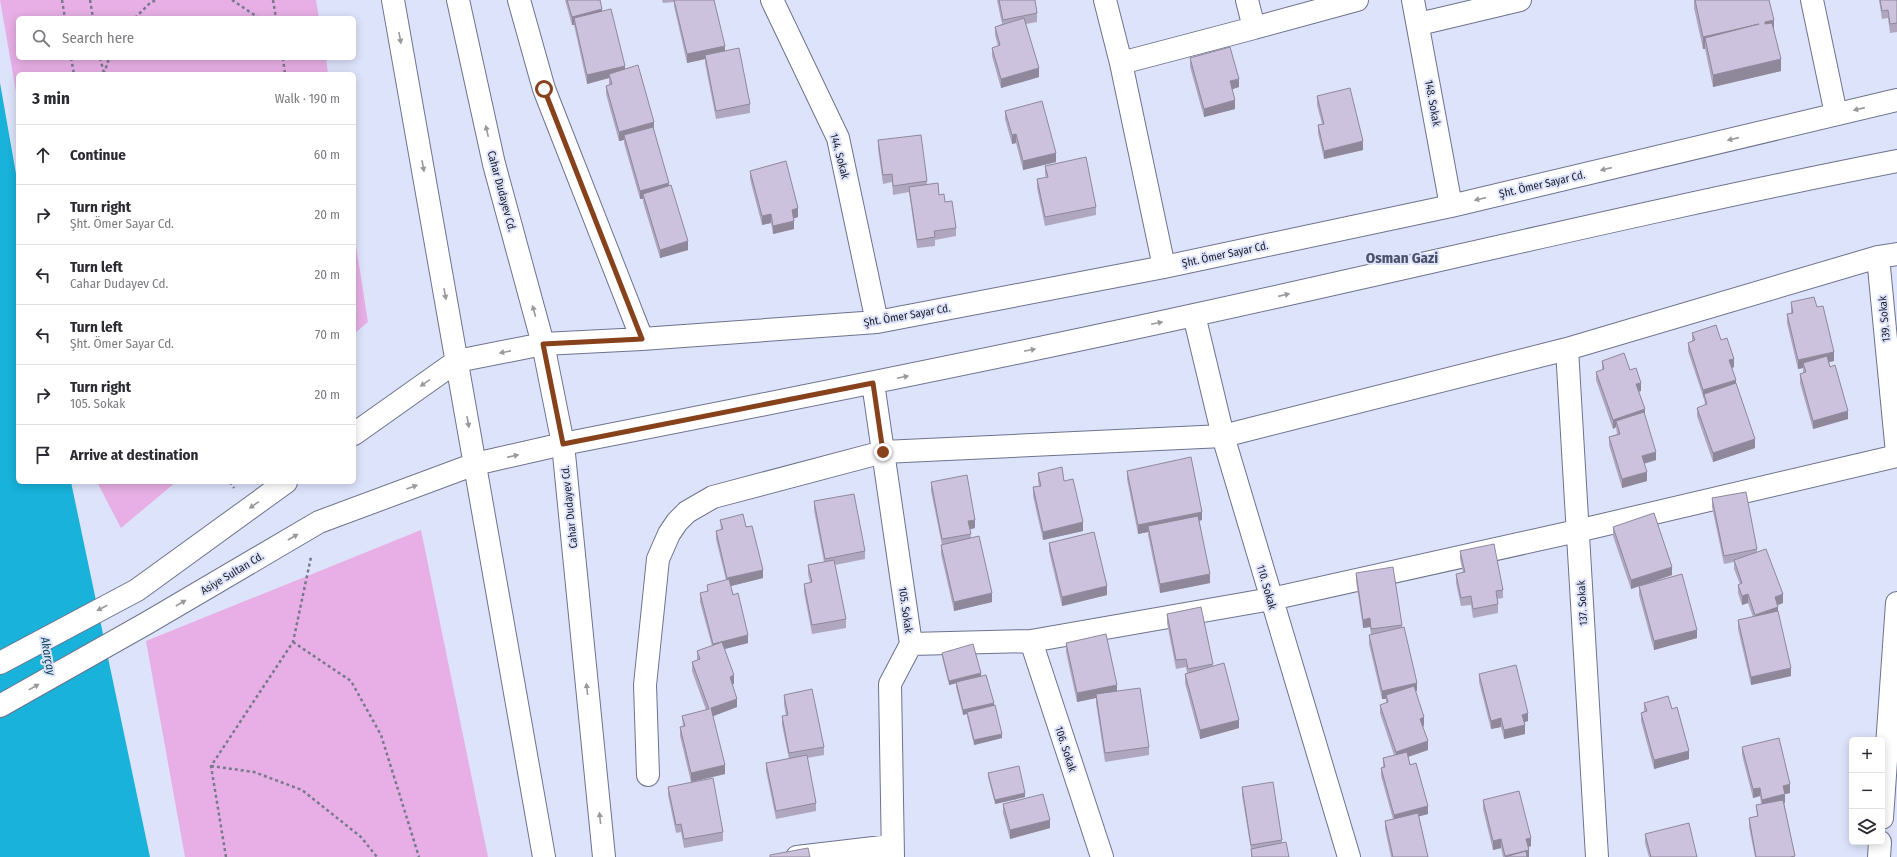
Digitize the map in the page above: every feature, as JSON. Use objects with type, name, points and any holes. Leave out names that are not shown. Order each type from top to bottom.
[{"type":"street","points":[[393,0],[544,857]]},
{"type":"street","name":"Cahar Dudayev Cd.","points":[[458,0],[494,164],[543,344],[563,444],[604,857]]},
{"type":"street","points":[[519,0],[544,89],[642,339]]},
{"type":"street","name":"144. Sokak","points":[[773,0],[838,138],[877,322]]},
{"type":"street","points":[[1105,0],[1122,63],[1164,267]]},
{"type":"street","points":[[1247,0],[1254,28]]},
{"type":"street","points":[[1122,63],[1357,0]]},
{"type":"street","name":"148. Sokak","points":[[1413,0],[1451,206]]},
{"type":"street","points":[[1418,24],[1520,0]]},
{"type":"street","points":[[1812,0],[1836,114]]},
{"type":"street","name":"Şht. Ömer Sayar Cd.","points":[[457,361],[543,344],[642,339],[877,322],[1164,267],[1451,206],[1897,100]]},
{"type":"street","points":[[563,444],[873,383],[1194,315],[1897,160]]},
{"type":"street","points":[[648,775],[644,685],[658,559],[668,534],[687,512],[713,497],[883,452],[1223,436],[1567,349],[1888,256]]},
{"type":"street","name":"139. Sokak","points":[[1888,256],[1897,454]]},
{"type":"street","name":"110. Sokak","points":[[1194,315],[1223,436],[1349,857]]},
{"type":"street","name":"137. Sokak","points":[[1567,349],[1597,857]]},
{"type":"street","points":[[356,433],[457,361]]},
{"type":"street","name":"105. Sokak","points":[[873,383],[911,644],[890,684],[892,851]]},
{"type":"street","name":"Asiye Sultan Cd.","points":[[0,706],[147,623],[319,522],[475,464],[563,444]]},
{"type":"street","points":[[911,644],[1031,641],[1271,599],[1577,531],[1897,454]]},
{"type":"street","points":[[0,663],[136,590],[283,484]]},
{"type":"street","points":[[1883,809],[1897,603]]},
{"type":"street","name":"106. Sokak","points":[[1031,641],[1102,857]]},
{"type":"street","points":[[1879,857],[1880,845]]},
{"type":"street","points":[[797,857],[892,851]]},
{"type":"path","points":[[62,0],[65,16]]},
{"type":"path","points":[[90,0],[93,16]]},
{"type":"path","points":[[137,16],[152,2],[158,0]]},
{"type":"path","points":[[232,0],[257,16]]},
{"type":"path","points":[[273,0],[276,16]]},
{"type":"path","points":[[71,60],[74,72]]},
{"type":"path","points":[[100,60],[104,72]]},
{"type":"path","points":[[105,72],[109,60]]},
{"type":"path","points":[[283,60],[285,72]]},
{"type":"path","points":[[226,857],[211,766],[293,642],[319,522]]},
{"type":"path","points":[[293,642],[351,681],[381,734],[419,857]]},
{"type":"path","points":[[211,766],[254,772],[302,790],[361,837],[377,857]]},
{"type":"shaded area","points":[[0,0],[316,0],[319,16],[16,16],[16,60],[326,60],[328,72],[16,72],[16,92]]},
{"type":"shaded area","points":[[356,246],[368,322],[356,332]]},
{"type":"shaded area","points":[[98,484],[174,484],[121,528]]},
{"type":"shaded area","points":[[421,530],[488,857],[185,857],[146,641]]},
{"type":"water","name":"Akarçay","points":[[0,83],[16,174],[16,484],[71,484],[150,857],[0,857]]},
{"type":"building","points":[[567,0],[600,0],[602,9],[572,17]]},
{"type":"building","points":[[674,0],[714,0],[725,46],[687,54]]},
{"type":"building","points":[[999,0],[1035,0],[1037,13],[1003,20]]},
{"type":"building","points":[[1695,0],[1769,0],[1774,20],[1765,22],[1765,24],[1772,23],[1781,59],[1713,75],[1705,38],[1759,24],[1703,37]]},
{"type":"building","points":[[1880,0],[1897,0],[1897,23],[1890,24],[1888,10],[1882,11]]},
{"type":"building","points":[[611,9],[625,66],[587,75],[574,18]]},
{"type":"building","points":[[1024,18],[1039,68],[1001,79],[992,48],[1000,45],[995,27]]},
{"type":"building","points":[[1230,47],[1239,79],[1230,81],[1235,100],[1204,109],[1190,58]]},
{"type":"building","points":[[739,48],[750,104],[716,111],[705,55]]},
{"type":"building","points":[[638,65],[654,122],[619,132],[606,86],[612,84],[609,74]]},
{"type":"building","points":[[1350,88],[1363,141],[1324,151],[1318,125],[1324,124],[1317,96]]},
{"type":"building","points":[[1042,101],[1056,153],[1023,161],[1016,134],[1012,135],[1005,111]]},
{"type":"building","points":[[653,127],[669,183],[640,191],[624,135]]},
{"type":"building","points":[[921,135],[927,181],[893,186],[892,174],[883,175],[878,140]]},
{"type":"building","points":[[1086,157],[1096,207],[1045,217],[1037,179],[1048,177],[1045,166]]},
{"type":"building","points":[[786,161],[798,208],[792,210],[794,221],[773,226],[771,214],[762,216],[750,171]]},
{"type":"building","points":[[938,183],[939,195],[944,194],[945,202],[952,201],[956,228],[934,231],[935,237],[917,240],[909,187]]},
{"type":"building","points":[[671,185],[688,241],[660,250],[643,194]]},
{"type":"building","points":[[1814,297],[1817,307],[1823,306],[1834,352],[1798,360],[1787,314],[1793,313],[1791,302]]},
{"type":"building","points":[[1716,325],[1721,340],[1727,338],[1734,359],[1729,360],[1736,380],[1703,390],[1688,343],[1695,340],[1692,333]]},
{"type":"building","points":[[1624,353],[1630,370],[1636,368],[1641,383],[1636,384],[1645,409],[1613,420],[1596,372],[1604,369],[1602,361]]},
{"type":"building","points":[[1827,356],[1830,367],[1835,365],[1848,411],[1813,421],[1800,374],[1806,372],[1803,363]]},
{"type":"building","points":[[1736,383],[1755,439],[1713,453],[1697,408],[1707,404],[1704,394]]},
{"type":"building","points":[[1644,412],[1656,452],[1642,456],[1647,472],[1622,479],[1609,437],[1620,434],[1616,421]]},
{"type":"building","points":[[1191,457],[1202,512],[1138,525],[1127,471]]},
{"type":"building","points":[[1062,467],[1064,481],[1073,479],[1083,522],[1043,532],[1033,487],[1041,486],[1038,473]]},
{"type":"building","points":[[967,475],[975,520],[968,521],[971,534],[942,539],[931,482]]},
{"type":"building","points":[[1746,492],[1757,549],[1724,556],[1712,498]]},
{"type":"building","points":[[854,494],[865,551],[825,559],[814,501]]},
{"type":"building","points":[[1654,513],[1672,567],[1631,580],[1613,527]]},
{"type":"building","points":[[743,514],[746,527],[752,526],[763,570],[727,578],[716,531],[723,529],[720,520]]},
{"type":"building","points":[[1198,516],[1210,574],[1160,584],[1148,526]]},
{"type":"building","points":[[1094,532],[1107,586],[1062,597],[1049,543]]},
{"type":"building","points":[[979,536],[992,593],[954,602],[941,545]]},
{"type":"building","points":[[1494,544],[1503,590],[1496,591],[1498,604],[1473,609],[1471,596],[1461,598],[1456,574],[1465,572],[1460,551]]},
{"type":"building","points":[[1766,549],[1783,594],[1775,597],[1778,607],[1755,615],[1748,594],[1742,596],[1738,585],[1742,583],[1734,560]]},
{"type":"building","points":[[834,560],[846,619],[812,625],[804,584],[812,582],[808,565]]},
{"type":"building","points":[[1393,567],[1402,625],[1371,629],[1370,618],[1363,620],[1356,573]]},
{"type":"building","points":[[1682,574],[1697,630],[1654,641],[1639,586]]},
{"type":"building","points":[[729,579],[733,595],[738,593],[748,635],[713,644],[700,593],[708,591],[707,585]]},
{"type":"building","points":[[1201,607],[1213,664],[1188,669],[1186,659],[1176,660],[1167,614]]},
{"type":"building","points":[[1778,611],[1791,668],[1751,677],[1738,620]]},
{"type":"building","points":[[1404,627],[1417,683],[1382,691],[1369,635]]},
{"type":"building","points":[[1106,634],[1117,685],[1077,693],[1066,643]]},
{"type":"building","points":[[722,642],[734,675],[730,677],[737,699],[711,708],[725,765],[691,773],[680,727],[685,726],[682,716],[709,709],[692,662],[700,659],[697,651]]},
{"type":"building","points":[[973,644],[981,673],[949,681],[942,653]]},
{"type":"building","points":[[1224,663],[1239,720],[1200,730],[1185,674]]},
{"type":"building","points":[[1516,665],[1528,713],[1522,715],[1525,725],[1504,730],[1501,718],[1491,721],[1479,674]]},
{"type":"building","points":[[986,675],[994,703],[963,710],[956,682]]},
{"type":"building","points":[[1414,686],[1424,717],[1420,719],[1428,741],[1396,752],[1380,705],[1388,702],[1386,695]]},
{"type":"building","points":[[1140,688],[1149,747],[1105,753],[1096,694]]},
{"type":"building","points":[[812,689],[824,747],[789,753],[782,716],[788,715],[784,695]]},
{"type":"building","points":[[1668,696],[1672,709],[1677,707],[1689,751],[1654,760],[1641,713],[1647,711],[1644,703]]},
{"type":"building","points":[[995,705],[1002,734],[974,740],[967,712]]},
{"type":"building","points":[[1779,738],[1790,784],[1783,786],[1785,794],[1762,800],[1760,788],[1753,789],[1742,747]]},
{"type":"building","points":[[1407,752],[1410,765],[1416,763],[1428,806],[1394,815],[1381,768],[1385,767],[1383,758]]},
{"type":"building","points":[[807,755],[816,803],[776,811],[766,763]]},
{"type":"building","points":[[1019,766],[1025,793],[995,800],[988,773]]},
{"type":"building","points":[[713,778],[723,832],[684,839],[681,824],[676,825],[668,787]]},
{"type":"building","points":[[1273,782],[1282,840],[1251,845],[1242,787]]},
{"type":"building","points":[[1519,791],[1531,838],[1526,839],[1529,850],[1505,856],[1501,839],[1493,841],[1483,800]]},
{"type":"building","points":[[1043,794],[1050,820],[1010,830],[1003,804]]},
{"type":"building","points":[[1783,800],[1795,856],[1756,857],[1749,818],[1758,816],[1756,805]]},
{"type":"building","points":[[1418,813],[1428,857],[1393,857],[1385,821]]},
{"type":"building","points":[[1689,823],[1697,857],[1651,857],[1645,834]]},
{"type":"building","points":[[1286,842],[1289,857],[1252,857],[1251,849]]},
{"type":"building","points":[[808,848],[810,857],[770,857],[770,855]]},
{"type":"building","points":[[1526,851],[1527,857],[1505,857]]},
{"type":"district","name":"Osman Gazi","points":[[1402,258]]},
{"type":"route","points":[[544,89],[642,339],[543,344],[563,444],[873,383],[883,452]]}]
